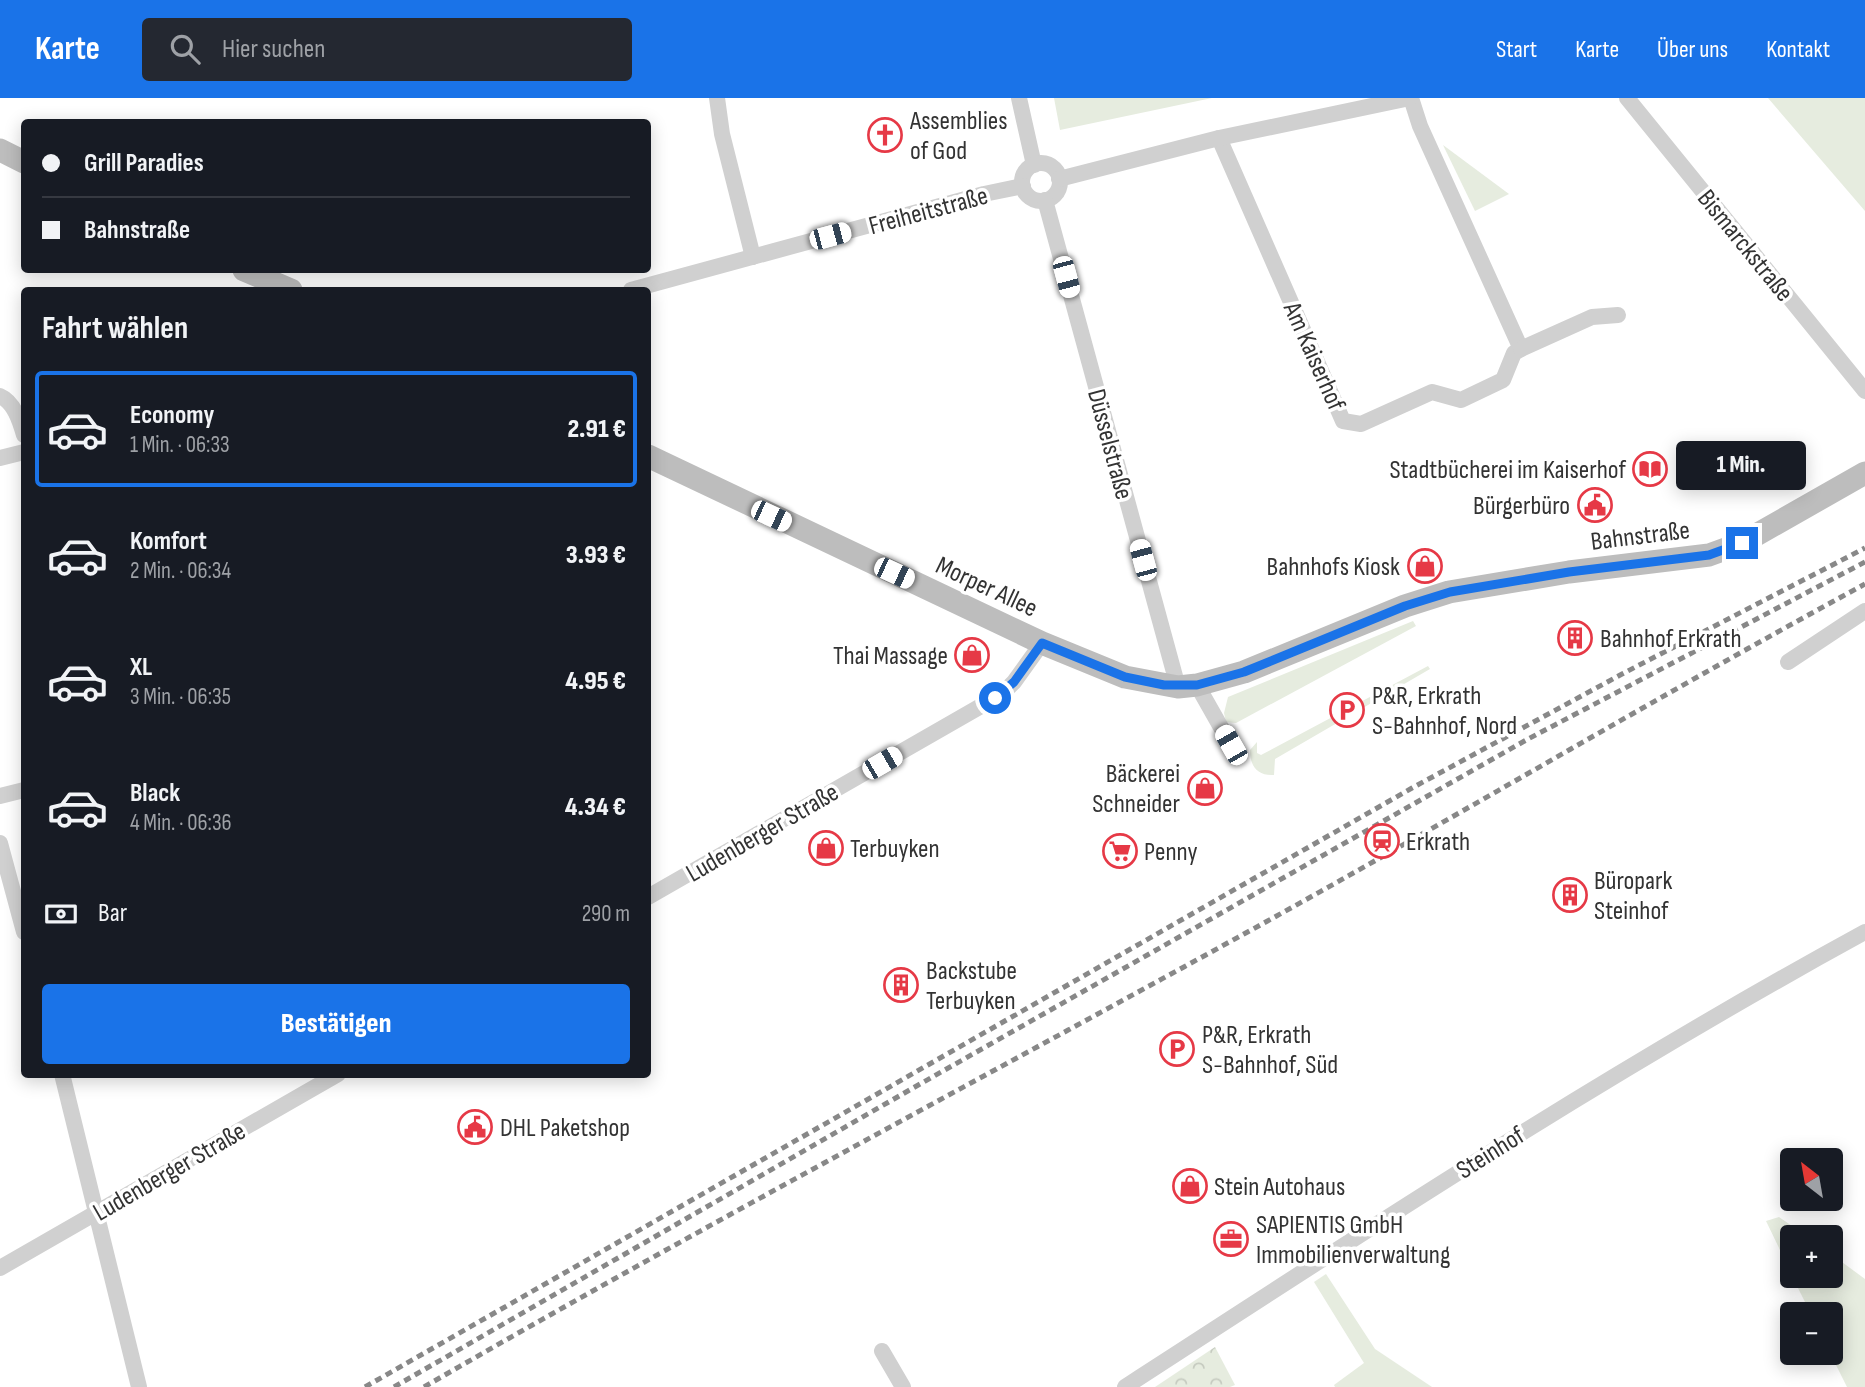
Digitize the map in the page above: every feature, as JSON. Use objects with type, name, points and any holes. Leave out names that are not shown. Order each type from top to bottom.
[{"type":"street","points":[[717,98],[722,134],[753,257]]},
{"type":"street","points":[[1019,98],[1034,164],[1050,166],[1059,178],[1058,190],[1045,200]]},
{"type":"street","points":[[1059,178],[1219,138],[1410,98],[1420,126],[1521,349],[1592,317],[1618,315]]},
{"type":"street","name":"Bismarckstraße","points":[[1627,98],[1865,391]]},
{"type":"street","name":"Am Kaiserhof","points":[[1219,138],[1343,421],[1361,424],[1432,392],[1461,400],[1503,380],[1514,353],[1521,349]]},
{"type":"street","points":[[0,150],[21,160]]},
{"type":"street","name":"Freiheitstraße","points":[[1034,164],[1026,171],[1023,186],[1028,196],[1039,201],[1045,200]]},
{"type":"street","name":"Freiheitstraße","points":[[642,287],[984,194],[1023,186]]},
{"type":"street","name":"Düsselstraße","points":[[1045,200],[1163,637],[1187,686]]},
{"type":"street","points":[[251,273],[284,287]]},
{"type":"street","points":[[0,396],[6,398],[21,424]]},
{"type":"street","points":[[0,458],[21,453]]},
{"type":"street","name":"Morper Allee","points":[[651,457],[1042,643],[1125,677],[1187,686],[1244,672],[1405,606],[1450,592],[1569,572]]},
{"type":"street","name":"Bahnstraße","points":[[1569,572],[1709,555],[1742,543],[1865,473]]},
{"type":"street","points":[[1788,662],[1865,611]]},
{"type":"street","name":"Ludenberger Straße","points":[[651,895],[1002,694],[1042,643]]},
{"type":"street","points":[[1187,686],[1231,745]]},
{"type":"street","points":[[0,796],[21,791]]},
{"type":"street","points":[[0,843],[21,921]]},
{"type":"street","name":"Steinhof","points":[[1125,1387],[1552,1114],[1865,932]]},
{"type":"street","points":[[63,1078],[139,1387]]},
{"type":"street","name":"Ludenberger Straße","points":[[0,1268],[331,1078]]},
{"type":"street","points":[[882,1351],[903,1387]]},
{"type":"green space","points":[[1054,98],[1212,98],[1060,130]]},
{"type":"green space","points":[[1768,98],[1865,98],[1865,211]]},
{"type":"green space","points":[[1443,145],[1509,194],[1475,211]]},
{"type":"green space","points":[[1413,621],[1416,626],[1236,723],[1226,722],[1224,713],[1228,697]]},
{"type":"green space","points":[[1428,666],[1430,669],[1275,759],[1274,775],[1263,774],[1253,765],[1250,750],[1257,742],[1257,753],[1261,755]]},
{"type":"green space","points":[[1779,1217],[1791,1225],[1780,1225],[1780,1250],[1766,1221]]},
{"type":"green space","points":[[1843,1263],[1865,1279],[1865,1387],[1847,1387],[1836,1365],[1843,1365],[1843,1302],[1805,1302],[1798,1288],[1843,1288]]},
{"type":"green space","points":[[1326,1274],[1375,1349],[1432,1387],[1335,1387],[1334,1385],[1364,1363],[1314,1282]]},
{"type":"green space","points":[[1215,1347],[1235,1385],[1155,1387]]},
{"type":"railway","points":[[365,1387],[1412,788],[1622,674],[1865,548]]},
{"type":"railway","points":[[394,1387],[913,1088],[1528,739],[1865,562]]},
{"type":"railway","points":[[424,1387],[741,1209],[1273,918],[1865,584]]},
{"type":"place","name":"Assemblies of God","points":[[885,135]]},
{"type":"place","name":"Stadtbücherei im Kaiserhof","points":[[1650,469]]},
{"type":"place","name":"Bürgerbüro","points":[[1595,505]]},
{"type":"place","name":"Bahnhofs Kiosk","points":[[1425,566]]},
{"type":"place","name":"Bahnhof Erkrath","points":[[1575,638]]},
{"type":"place","name":"Thai Massage","points":[[972,655]]},
{"type":"place","name":"P&R, Erkrath S-Bahnhof, Nord","points":[[1347,710]]},
{"type":"place","name":"Bäckerei Schneider","points":[[1205,788]]},
{"type":"place","name":"Erkrath","points":[[1382,841]]},
{"type":"place","name":"Terbuyken","points":[[826,848]]},
{"type":"place","name":"Penny","points":[[1120,851]]},
{"type":"place","name":"Büropark Steinhof","points":[[1570,895]]},
{"type":"place","name":"Backstube Terbuyken","points":[[901,985]]},
{"type":"place","name":"P&R, Erkrath S-Bahnhof, Süd","points":[[1177,1049]]},
{"type":"place","name":"DHL Paketshop","points":[[475,1127]]},
{"type":"place","name":"Stein Autohaus","points":[[1190,1186]]},
{"type":"place","name":"SAPIENTIS GmbH Immobilienverwaltung","points":[[1231,1239]]},
{"type":"route","points":[[995,698],[1014,682],[1042,643],[1125,677],[1178,687],[1197,685],[1244,672],[1405,606],[1450,592],[1569,572],[1709,555],[1742,543]]}]
